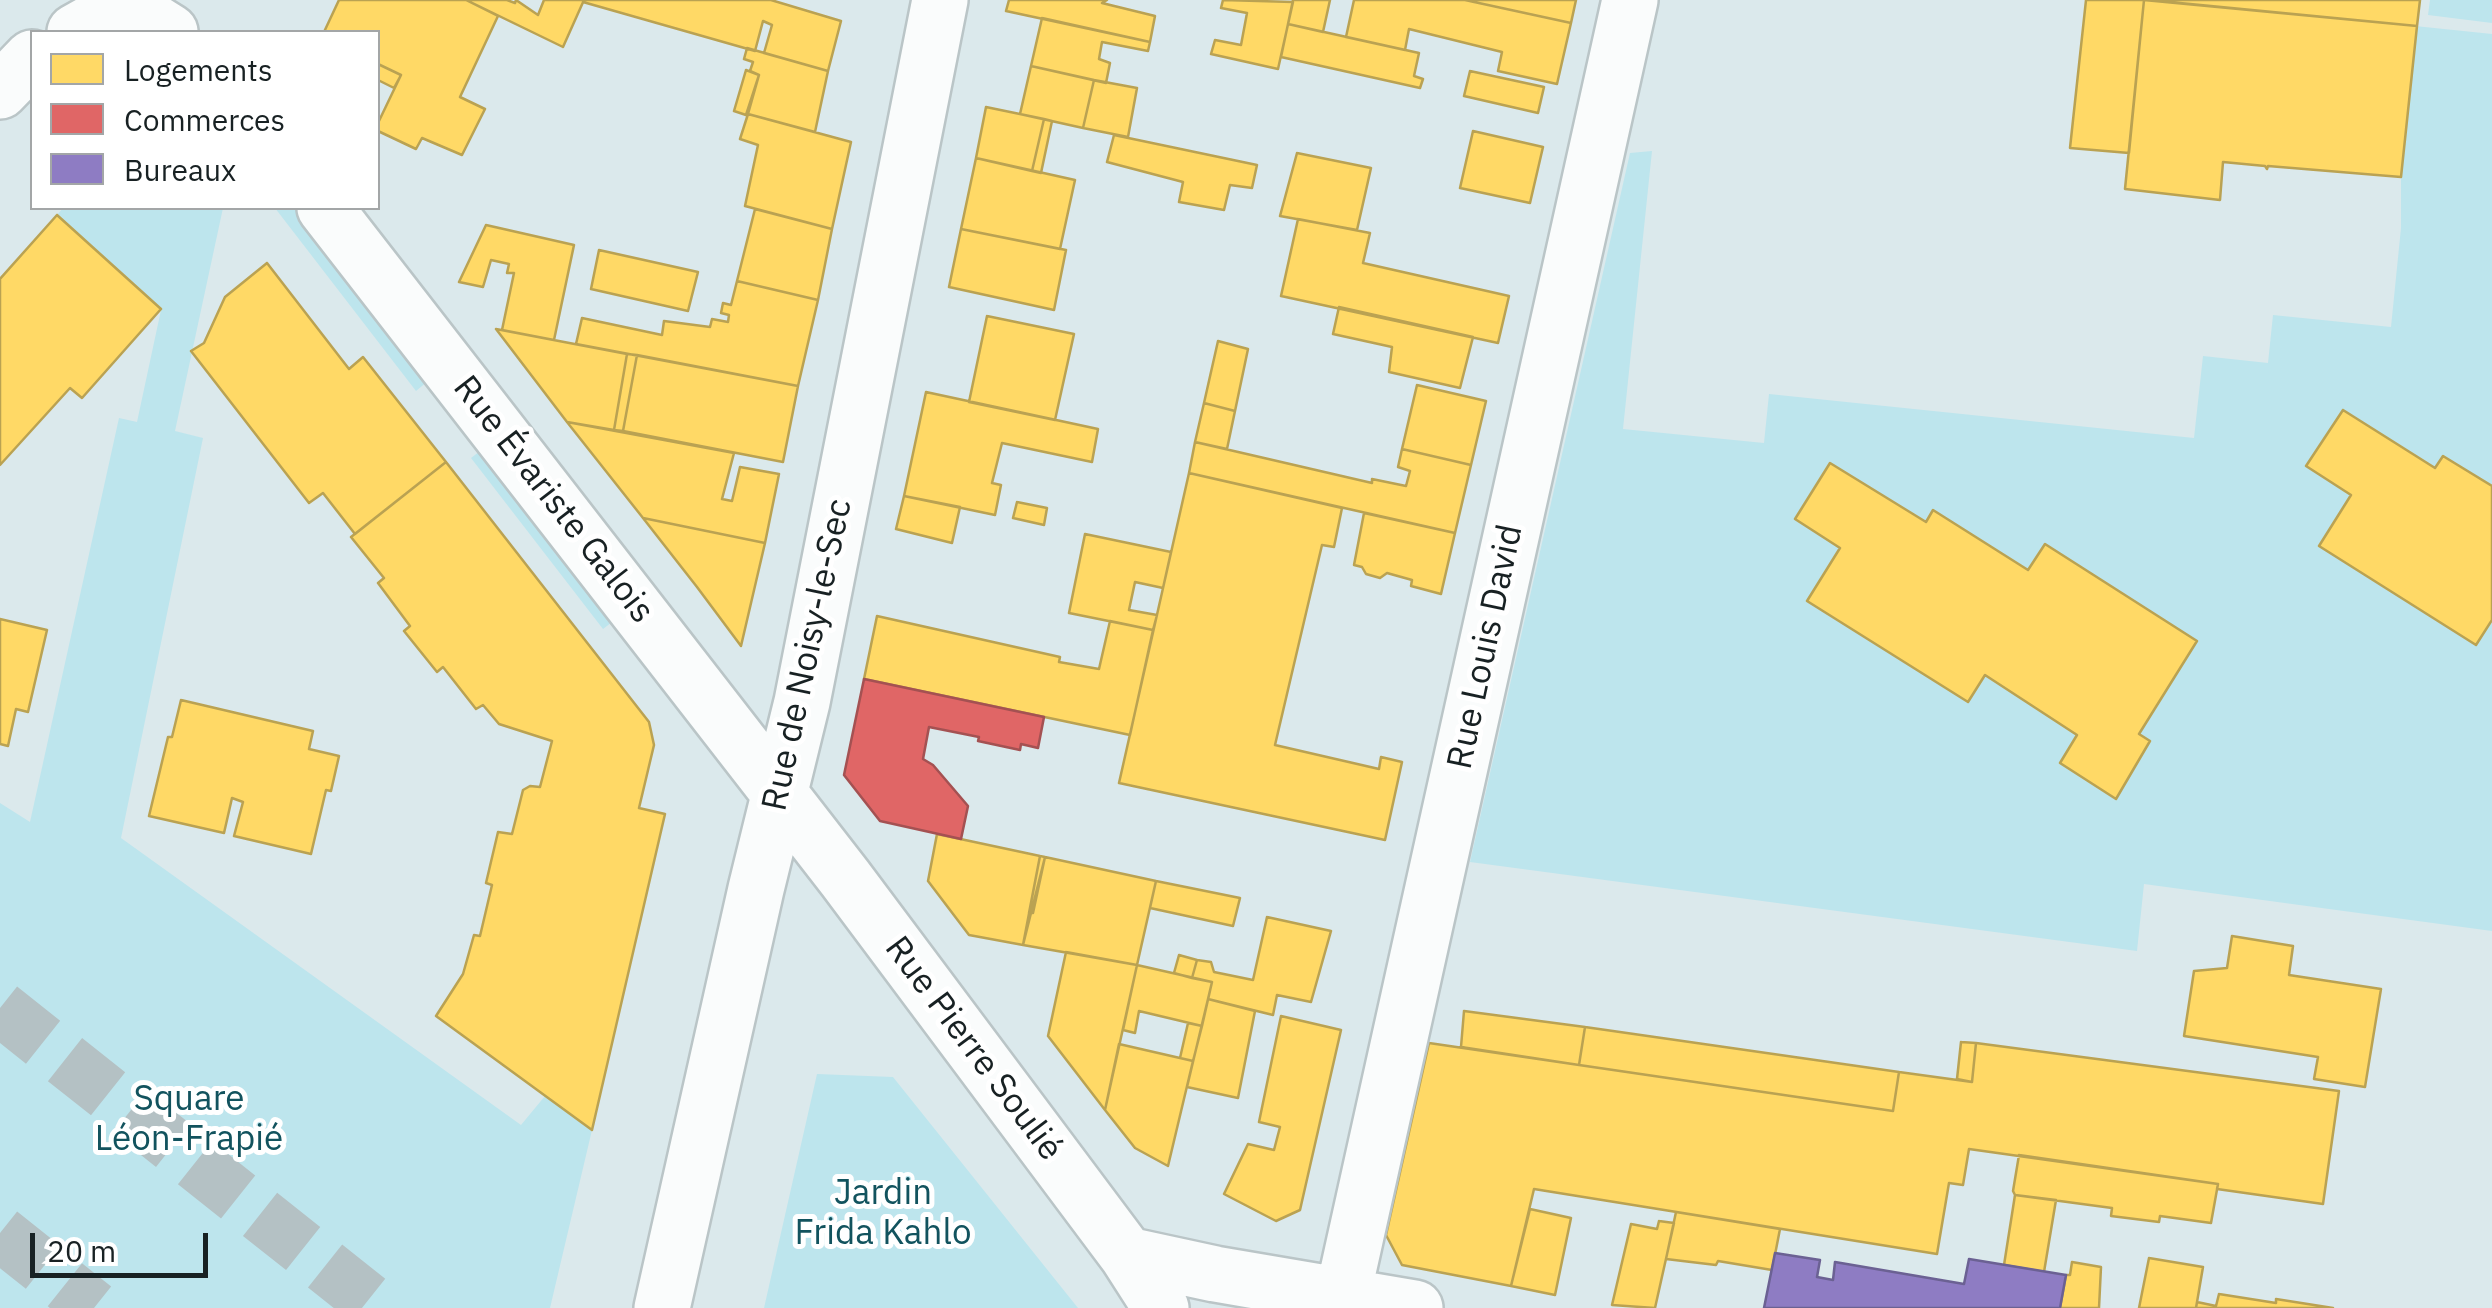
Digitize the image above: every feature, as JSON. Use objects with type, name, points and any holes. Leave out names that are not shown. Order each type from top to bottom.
[{"type":"street","name":"Rue de Noisy-le-Sec","points":[[662,1308],[806,683],[940,0]]},
{"type":"street","name":"Rue Louis David","points":[[1343,1294],[1630,0]]},
{"type":"street","points":[[78,30],[125,1],[167,30]]},
{"type":"street","points":[[0,91],[30,60]]},
{"type":"street","name":"Rue Évariste Galois","points":[[328,210],[779,795]]},
{"type":"street","name":"Rue Pierre Soulié","points":[[779,795],[1128,1255],[1161,1308]]},
{"type":"street","points":[[1128,1255],[1415,1308]]},
{"type":"green space","points":[[2430,0],[2492,0],[2492,23],[2428,15]]},
{"type":"green space","points":[[2415,26],[2492,34],[2492,931],[2144,884],[2137,951],[1470,862],[1630,153],[1652,151],[1623,429],[1764,443],[1769,394],[2194,438],[2203,356],[2268,363],[2273,315],[2391,327]]},
{"type":"green space","name":"Square Léon-Frapié","points":[[61,210],[223,210],[175,431],[203,438],[121,838],[521,1125],[545,1096],[592,1130],[550,1308],[0,1308],[0,803],[30,822],[119,418],[137,422],[161,310],[57,215]]},
{"type":"green space","points":[[277,210],[297,210],[428,381],[416,391]]},
{"type":"green space","points":[[484,448],[616,619],[603,629],[471,458]]},
{"type":"green space","name":"Jardin Frida Kahlo","points":[[817,1074],[893,1077],[1078,1308],[764,1308]]},
{"type":"building: Logements","points":[[339,0],[466,0],[498,16],[460,97],[485,109],[462,155],[422,138],[416,149],[380,132],[380,119],[401,75],[380,65],[380,30],[325,30]]},
{"type":"building: Logements","points":[[466,0],[516,0],[538,15],[544,0],[584,0],[563,47]]},
{"type":"building: Logements","points":[[584,0],[771,0],[841,21],[828,71],[764,53],[772,25],[763,21],[755,51]]},
{"type":"building: Logements","points":[[1009,0],[1107,0],[1102,3],[1155,16],[1150,42],[1006,11]]},
{"type":"building: Logements","points":[[1223,0],[1293,2],[1278,69],[1211,54],[1215,40],[1241,45],[1247,13],[1221,8]]},
{"type":"building: Logements","points":[[1293,0],[1330,0],[1323,32],[1288,24]]},
{"type":"building: Logements","points":[[1354,0],[1465,0],[1571,23],[1557,84],[1498,71],[1502,52],[1409,29],[1405,50],[1346,37]]},
{"type":"building: Logements","points":[[1465,0],[1576,0],[1571,23]]},
{"type":"building: Logements","points":[[2086,0],[2144,0],[2129,153],[2070,148]]},
{"type":"building: Logements","points":[[2144,0],[2417,26],[2401,177],[2268,166],[2267,169],[2223,162],[2220,200],[2125,189]]},
{"type":"building: Logements","points":[[2149,0],[2420,0],[2417,26]]},
{"type":"building: Logements","points":[[1042,18],[1150,42],[1148,51],[1102,42],[1099,59],[1110,63],[1106,83],[1031,66]]},
{"type":"building: Logements","points":[[1288,24],[1419,53],[1414,76],[1423,79],[1420,88],[1281,57]]},
{"type":"building: Logements","points":[[747,48],[828,71],[815,132],[748,114],[759,75],[750,71],[753,62],[744,59]]},
{"type":"building: Logements","points":[[380,65],[401,75],[394,88],[380,81]]},
{"type":"building: Logements","points":[[1031,66],[1094,80],[1083,128],[1020,114]]},
{"type":"building: Logements","points":[[746,70],[759,75],[746,115],[734,111]]},
{"type":"building: Logements","points":[[1470,71],[1544,87],[1538,113],[1464,96]]},
{"type":"building: Logements","points":[[1094,80],[1137,88],[1128,137],[1083,128]]},
{"type":"building: Logements","points":[[986,107],[1044,119],[1032,171],[976,158]]},
{"type":"building: Logements","points":[[748,114],[851,142],[832,229],[745,206],[758,145],[740,139]]},
{"type":"building: Logements","points":[[1044,119],[1052,121],[1041,173],[1032,171]]},
{"type":"building: Logements","points":[[1473,131],[1543,147],[1530,203],[1460,188]]},
{"type":"building: Logements","points":[[1114,135],[1257,165],[1252,188],[1230,185],[1224,210],[1179,202],[1183,182],[1107,162]]},
{"type":"building: Logements","points":[[1297,153],[1371,168],[1357,230],[1280,216]]},
{"type":"building: Logements","points":[[976,158],[1075,180],[1060,249],[961,229]]},
{"type":"building: Logements","points":[[755,209],[832,229],[818,300],[737,281]]},
{"type":"building: Logements","points":[[57,215],[161,309],[82,398],[70,388],[0,465],[0,279]]},
{"type":"building: Logements","points":[[1298,219],[1370,233],[1363,263],[1509,296],[1498,343],[1281,296]]},
{"type":"building: Logements","points":[[486,225],[574,245],[554,340],[502,330],[514,273],[507,273],[509,264],[491,260],[483,287],[459,282]]},
{"type":"building: Logements","points":[[961,229],[1066,250],[1054,310],[949,287]]},
{"type":"building: Logements","points":[[599,250],[698,272],[688,311],[591,289]]},
{"type":"building: Logements","points":[[267,263],[349,369],[363,357],[446,462],[355,534],[323,493],[309,503],[191,351],[204,343],[225,297]]},
{"type":"building: Logements","points":[[737,281],[818,300],[798,386],[576,344],[582,318],[662,335],[664,321],[710,327],[712,319],[728,322],[729,315],[721,313],[723,303],[731,305]]},
{"type":"building: Logements","points":[[1339,307],[1473,337],[1460,388],[1389,372],[1392,347],[1333,334]]},
{"type":"building: Logements","points":[[987,316],[1074,334],[1055,420],[969,402]]},
{"type":"building: Logements","points":[[496,329],[627,354],[614,430],[567,422]]},
{"type":"building: Logements","points":[[1218,341],[1248,349],[1235,411],[1204,403]]},
{"type":"building: Logements","points":[[627,354],[637,355],[623,431],[614,430]]},
{"type":"building: Logements","points":[[637,355],[798,386],[783,462],[623,431]]},
{"type":"building: Logements","points":[[1417,385],[1486,401],[1471,465],[1402,449]]},
{"type":"building: Logements","points":[[926,392],[1098,429],[1092,462],[1002,443],[992,483],[1001,485],[995,515],[904,496]]},
{"type":"building: Logements","points":[[1204,403],[1235,411],[1227,449],[1195,442]]},
{"type":"building: Logements","points":[[2343,410],[2435,468],[2443,456],[2492,486],[2492,620],[2476,645],[2319,546],[2351,495],[2306,466]]},
{"type":"building: Logements","points":[[567,422],[734,453],[722,499],[732,501],[740,467],[779,474],[765,543],[643,518]]},
{"type":"building: Logements","points":[[1195,442],[1372,483],[1372,479],[1406,486],[1410,471],[1398,467],[1402,449],[1471,465],[1455,533],[1189,473]]},
{"type":"building: Logements","points":[[446,462],[649,722],[654,745],[639,808],[665,814],[592,1130],[436,1016],[463,974],[474,935],[480,936],[492,885],[486,883],[498,832],[512,834],[523,790],[540,787],[552,741],[499,724],[483,705],[476,709],[443,667],[437,672],[404,631],[410,626],[378,583],[384,578],[351,537]]},
{"type":"building: Logements","points":[[1830,463],[1926,522],[1933,510],[2028,570],[2045,544],[2197,641],[2139,734],[2150,741],[2116,799],[2060,763],[2077,735],[1985,675],[1968,702],[1807,601],[1840,548],[1795,519]]},
{"type":"building: Logements","points":[[1189,473],[1342,508],[1334,547],[1322,545],[1275,745],[1379,769],[1381,757],[1402,762],[1385,840],[1119,783]]},
{"type":"building: Logements","points":[[904,496],[960,507],[952,543],[896,529]]},
{"type":"building: Logements","points":[[1017,502],[1047,508],[1044,525],[1013,518]]},
{"type":"building: Logements","points":[[1364,513],[1455,533],[1441,594],[1411,586],[1412,580],[1387,573],[1380,578],[1366,574],[1362,567],[1354,565]]},
{"type":"building: Logements","points":[[643,518],[765,543],[741,646],[697,587]]},
{"type":"building: Logements","points":[[1085,534],[1171,552],[1163,588],[1135,582],[1129,610],[1157,615],[1153,630],[1069,613]]},
{"type":"building: Logements","points":[[877,616],[1099,669],[1110,621],[1153,630],[1130,735],[864,679]]},
{"type":"building: Logements","points":[[0,619],[47,630],[28,712],[16,709],[8,746],[0,744]]},
{"type":"building: Logements","points":[[181,700],[313,731],[309,749],[339,756],[331,791],[326,790],[311,854],[234,836],[243,802],[232,798],[224,833],[149,816]]},
{"type":"building: Logements","points":[[937,834],[1040,856],[1023,945],[969,935],[928,881]]},
{"type":"building: Logements","points":[[1040,856],[1045,857],[1033,913],[1029,913]]},
{"type":"building: Logements","points":[[1045,857],[1156,881],[1137,965],[1023,945]]},
{"type":"building: Logements","points":[[1156,881],[1240,898],[1233,926],[1150,908]]},
{"type":"building: Logements","points":[[1267,917],[1331,931],[1311,1002],[1277,995],[1273,1015],[1208,999],[1212,982],[1192,978],[1197,960],[1211,962],[1214,972],[1253,980]]},
{"type":"building: Logements","points":[[2232,936],[2293,946],[2289,975],[2381,989],[2365,1087],[2314,1079],[2318,1057],[2184,1036],[2194,971],[2227,968]]},
{"type":"building: Logements","points":[[1066,952],[1137,965],[1105,1110],[1048,1036]]},
{"type":"building: Logements","points":[[1179,955],[1197,960],[1192,978],[1174,973]]},
{"type":"building: Logements","points":[[1137,965],[1212,982],[1202,1026],[1139,1011],[1135,1033],[1123,1030]]},
{"type":"building: Logements","points":[[1208,999],[1255,1011],[1238,1098],[1187,1087]]},
{"type":"building: Logements","points":[[1464,1011],[1585,1027],[1579,1065],[1461,1047]]},
{"type":"building: Logements","points":[[1281,1016],[1341,1030],[1300,1210],[1276,1221],[1224,1194],[1248,1144],[1274,1150],[1280,1127],[1259,1122]]},
{"type":"building: Logements","points":[[1188,1023],[1202,1026],[1193,1061],[1180,1058]]},
{"type":"building: Logements","points":[[1585,1027],[1899,1072],[1893,1111],[1579,1065]]},
{"type":"building: Logements","points":[[1961,1042],[1976,1043],[1972,1082],[1957,1079]]},
{"type":"building: Logements","points":[[1429,1043],[1893,1111],[1899,1072],[1972,1082],[1976,1043],[2339,1091],[2323,1204],[2217,1189],[2218,1184],[1969,1149],[1963,1185],[1949,1183],[1937,1254],[1534,1189],[1511,1286],[1402,1265],[1386,1235]]},
{"type":"building: Logements","points":[[1119,1044],[1193,1061],[1168,1166],[1135,1148],[1105,1110]]},
{"type":"building: Logements","points":[[2019,1155],[2218,1184],[2211,1223],[2160,1216],[2159,1222],[2111,1216],[2112,1208],[2015,1195]]},
{"type":"building: Logements","points":[[2015,1195],[2056,1200],[2044,1272],[2004,1265]]},
{"type":"building: Logements","points":[[1530,1209],[1571,1218],[1555,1295],[1511,1286]]},
{"type":"building: Logements","points":[[1676,1212],[1780,1229],[1772,1270],[1718,1261],[1716,1265],[1666,1259]]},
{"type":"building: Logements","points":[[1659,1221],[1674,1223],[1655,1308],[1612,1305],[1631,1224],[1657,1229]]},
{"type":"building: Logements","points":[[2149,1258],[2203,1267],[2196,1308],[2139,1308]]},
{"type":"building: Logements","points":[[2072,1262],[2101,1267],[2099,1308],[2060,1308]]},
{"type":"building: Logements","points":[[2219,1294],[2333,1308],[2196,1308],[2197,1302],[2216,1306]]},
{"type":"building: Commerces","points":[[864,679],[1044,717],[1038,748],[1021,744],[1020,750],[929,727],[923,759],[933,765],[968,806],[961,839],[880,821],[844,775]]},
{"type":"building: Bureaux","points":[[1775,1253],[1820,1260],[1817,1277],[1833,1280],[1835,1262],[1964,1284],[1969,1259],[2066,1275],[2060,1308],[1764,1308]]},
{"type":"tunnel","points":[[0,1008],[378,1308]]},
{"type":"tunnel","points":[[0,1233],[94,1308]]}]
